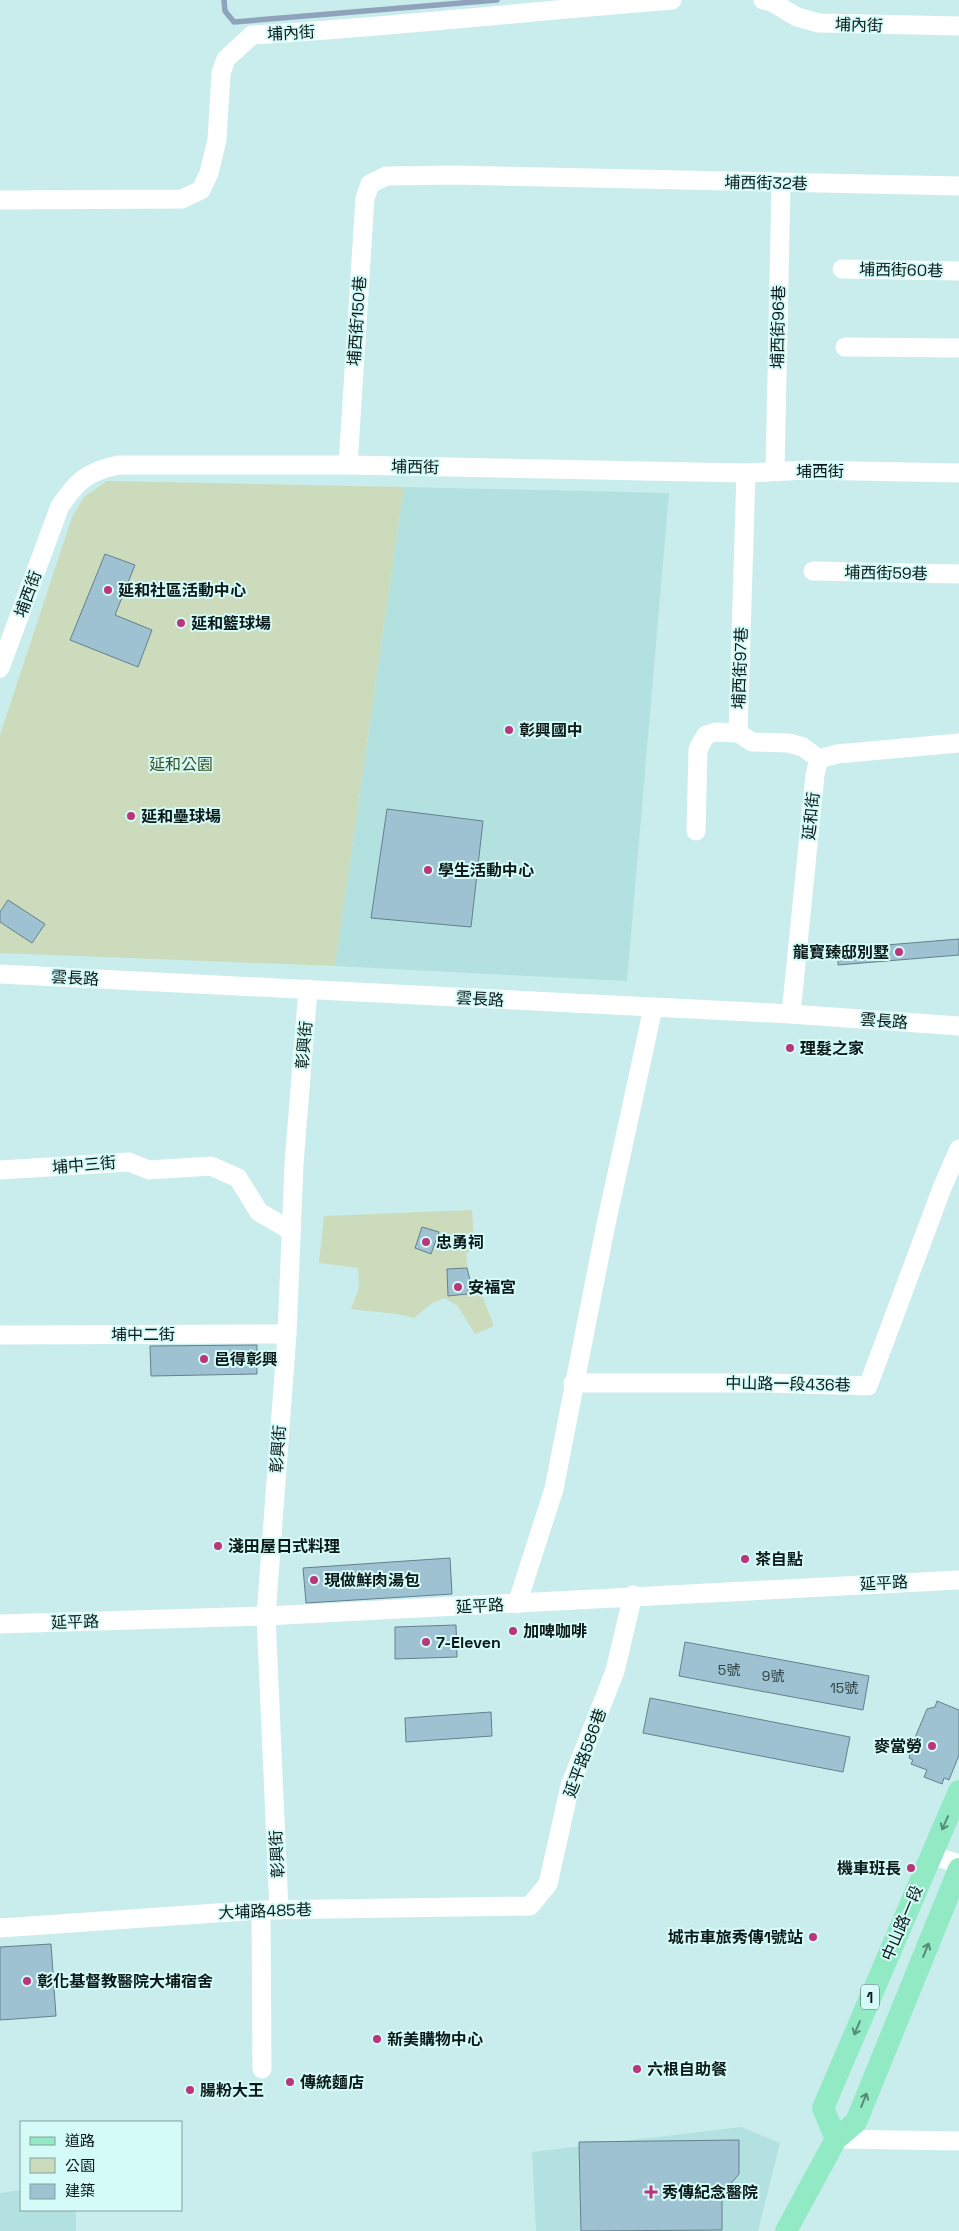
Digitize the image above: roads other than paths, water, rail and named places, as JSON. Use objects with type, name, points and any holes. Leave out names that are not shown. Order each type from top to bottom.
[{"type":"main road","name":"中山路一段","points":[[836,2139],[823,2108],[959,1791]]},
{"type":"main road","name":"中山路一段","points":[[786,2231],[836,2139],[856,2122],[959,1869]]},
{"type":"street","name":"埔內街","points":[[0,200],[182,199],[201,190],[209,173],[216,140],[221,73],[226,59],[252,35],[357,29],[467,16],[672,0]]},
{"type":"street","name":"埔內街","points":[[763,0],[772,2],[797,17],[819,23],[959,26]]},
{"type":"street","name":"埔西街32巷","points":[[376,181],[386,176],[456,175],[959,186]]},
{"type":"street","name":"埔西街150巷","points":[[348,465],[365,198],[370,184],[376,181]]},
{"type":"street","name":"埔西街96巷","points":[[775,471],[780,183]]},
{"type":"street","name":"埔西街60巷","points":[[842,269],[959,271]]},
{"type":"street","points":[[845,347],[959,348]]},
{"type":"street","name":"埔西街","points":[[0,668],[60,506],[76,483],[95,470],[118,464],[348,465],[746,473],[775,471],[959,473]]},
{"type":"street","name":"埔西街97巷","points":[[696,830],[698,749],[706,735],[716,732],[738,733],[746,473]]},
{"type":"street","name":"埔西街59巷","points":[[813,571],[959,574]]},
{"type":"street","points":[[738,733],[752,742],[803,746],[819,759],[837,754],[959,743]]},
{"type":"street","name":"延和街","points":[[790,1014],[815,775],[819,759]]},
{"type":"street","name":"雲長路","points":[[0,974],[790,1014],[959,1026]]},
{"type":"street","name":"彰興街","points":[[262,2069],[270,1910],[266,1616],[286,1334],[290,1230],[308,990]]},
{"type":"street","points":[[517,1604],[554,1489],[574,1383],[653,1008]]},
{"type":"street","name":"中山路一段436巷","points":[[574,1383],[768,1383],[868,1386],[942,1188],[959,1149]]},
{"type":"street","name":"埔中三街","points":[[0,1170],[129,1162],[149,1170],[211,1166],[238,1178],[259,1212],[290,1230]]},
{"type":"street","name":"埔中二街","points":[[0,1335],[286,1334]]},
{"type":"street","name":"延平路","points":[[0,1624],[266,1616],[517,1604],[633,1595],[959,1580]]},
{"type":"street","name":"延平路586巷","points":[[530,1906],[548,1884],[570,1786],[615,1670],[633,1595]]},
{"type":"street","points":[[931,1855],[959,1864]]},
{"type":"street","name":"大埔路485巷","points":[[0,1928],[270,1910],[530,1906]]},
{"type":"street","points":[[836,2139],[959,2141]]},
{"type":"waterway","points":[[224,0],[225,11],[234,22],[497,0]]},
{"type":"place","name":"延和社區活動中心","points":[[108,590]]},
{"type":"place","name":"延和籃球場","points":[[181,623]]},
{"type":"place","name":"彰興國中","points":[[509,730]]},
{"type":"place","name":"延和壘球場","points":[[131,816]]},
{"type":"place","name":"學生活動中心","points":[[428,870]]},
{"type":"place","name":"龍寶臻邸別墅","points":[[899,952]]},
{"type":"place","name":"理髮之家","points":[[790,1048]]},
{"type":"place","name":"忠勇祠","points":[[426,1242]]},
{"type":"place","name":"安福宮","points":[[458,1287]]},
{"type":"place","name":"邑得彰興","points":[[204,1359]]},
{"type":"place","name":"淺田屋日式料理","points":[[218,1546]]},
{"type":"place","name":"茶自點","points":[[745,1559]]},
{"type":"place","name":"現做鮮肉湯包","points":[[314,1580]]},
{"type":"place","name":"加啤咖啡","points":[[513,1631]]},
{"type":"place","name":"7-Eleven","points":[[426,1642]]},
{"type":"place","name":"麥當勞","points":[[932,1746]]},
{"type":"place","name":"機車班長","points":[[911,1868]]},
{"type":"place","name":"城市車旅秀傳1號站","points":[[813,1937]]},
{"type":"place","name":"彰化基督教醫院大埔宿舍","points":[[27,1981]]},
{"type":"place","name":"新美購物中心","points":[[377,2039]]},
{"type":"place","name":"六根自助餐","points":[[637,2069]]},
{"type":"place","name":"傳統麵店","points":[[290,2082]]},
{"type":"place","name":"腸粉大王","points":[[190,2090]]},
{"type":"place","name":"秀傳紀念醫院","points":[[651,2192]]},
{"type":"park label","name":"延和公園","points":[[181,764]]}]
